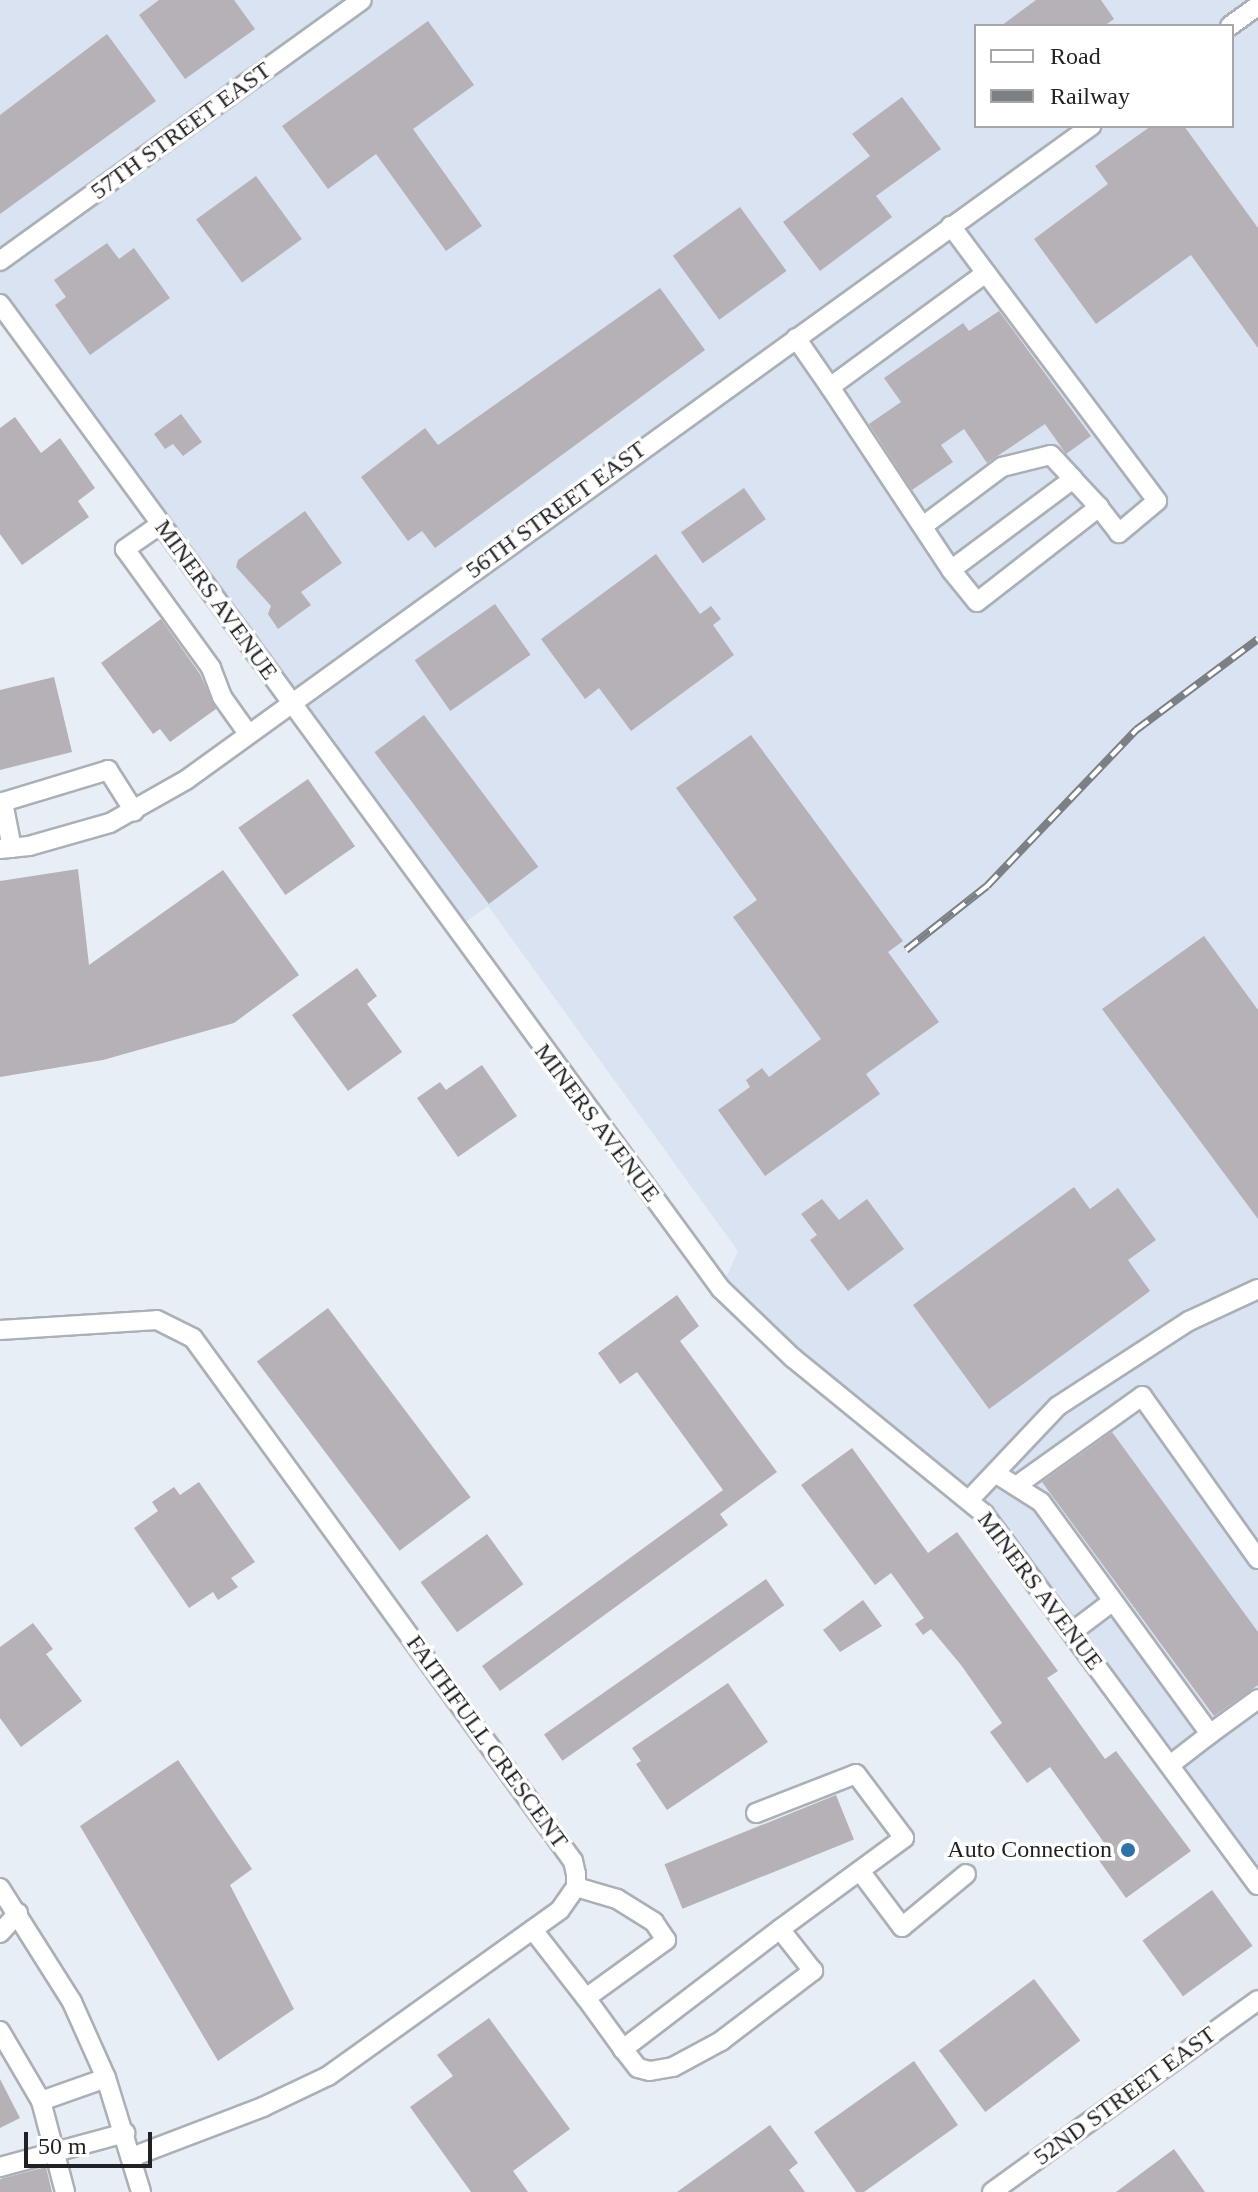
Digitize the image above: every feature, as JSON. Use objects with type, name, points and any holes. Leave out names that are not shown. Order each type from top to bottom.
[{"type":"street","name":"57TH STREET EAST","points":[[0,261],[362,0]]},
{"type":"street","points":[[1233,24],[1258,6]]},
{"type":"street","name":"56TH STREET EAST","points":[[6,849],[68,837],[134,811],[1088,128]]},
{"type":"street","points":[[923,526],[1002,467],[1051,455],[1119,533],[1157,501],[951,226]]},
{"type":"street","points":[[830,387],[986,273]]},
{"type":"street","name":"MINERS AVENUE","points":[[0,304],[721,1289],[793,1358],[969,1500],[1072,1632],[1258,1885]]},
{"type":"street","points":[[796,338],[951,570],[977,602],[1099,507]]},
{"type":"street","points":[[951,570],[1073,479]]},
{"type":"street","points":[[161,524],[125,549],[211,668],[222,697],[247,732]]},
{"type":"street","points":[[6,849],[3,802],[108,770],[134,811]]},
{"type":"street","points":[[969,1500],[1058,1406],[1189,1321],[1258,1289]]},
{"type":"street","name":"FAITHFULL CRESCENT","points":[[0,1330],[157,1320],[193,1338],[573,1861],[576,1887]]},
{"type":"street","points":[[1016,1486],[1142,1396],[1258,1559]]},
{"type":"street","points":[[995,1473],[1041,1502],[1210,1734]]},
{"type":"street","points":[[1072,1632],[1113,1601]]},
{"type":"street","points":[[1170,1765],[1258,1699]]},
{"type":"street","points":[[623,2049],[904,1838],[856,1774],[756,1813]]},
{"type":"street","points":[[860,1871],[902,1927],[966,1874]]},
{"type":"street","points":[[132,2157],[263,2107],[328,2076],[560,1910],[576,1887],[626,1905],[654,1922],[666,1940],[586,1998]]},
{"type":"street","points":[[0,1888],[6,1922],[72,2002],[106,2078],[141,2192]]},
{"type":"street","points":[[533,1930],[638,2068],[673,2067],[721,2041],[813,1971],[780,1929]]},
{"type":"street","name":"52ND STREET EAST","points":[[992,2192],[1258,2000]]},
{"type":"street","points":[[0,2031],[41,2101],[65,2192]]},
{"type":"street","points":[[41,2101],[106,2078]]},
{"type":"street","points":[[0,2167],[125,2133]]},
{"type":"shaded area","points":[[0,0],[1258,0],[1258,1885],[984,1514],[721,1289],[738,1251],[488,906],[454,930],[0,304]]},
{"type":"building","points":[[159,0],[234,0],[255,29],[185,79],[139,15]]},
{"type":"building","points":[[1036,0],[1101,0],[1114,19],[1107,24],[1004,24]]},
{"type":"building","points":[[428,21],[474,85],[413,129],[482,226],[446,251],[376,154],[328,189],[282,126]]},
{"type":"building","points":[[107,34],[156,101],[0,214],[0,115]]},
{"type":"building","points":[[902,97],[941,149],[876,196],[892,217],[820,271],[783,222],[870,156],[852,134]]},
{"type":"building","points":[[1148,128],[1185,128],[1258,228],[1258,348],[1191,255],[1096,324],[1034,239],[1108,184],[1095,166]]},
{"type":"building","points":[[256,176],[302,239],[242,283],[196,219]]},
{"type":"building","points":[[740,207],[786,271],[719,320],[673,256]]},
{"type":"building","points":[[107,243],[119,259],[134,248],[170,298],[90,355],[55,305],[66,297],[54,280]]},
{"type":"building","points":[[660,288],[705,350],[435,548],[422,531],[408,541],[361,477],[425,428],[438,445]]},
{"type":"building","points":[[999,311],[1091,436],[1066,454],[1045,424],[987,463],[964,429],[941,445],[953,462],[912,490],[869,424],[901,402],[884,378],[963,323],[969,331]]},
{"type":"building","points":[[181,414],[202,442],[183,456],[173,444],[165,449],[154,434]]},
{"type":"building","points":[[15,417],[41,453],[60,438],[95,488],[78,501],[89,517],[22,565],[0,534],[0,428]]},
{"type":"building","points":[[744,488],[766,519],[703,563],[681,532]]},
{"type":"building","points":[[305,511],[342,563],[301,592],[311,605],[278,629],[268,614],[271,606],[236,567],[238,560]]},
{"type":"building","points":[[656,554],[700,614],[711,606],[721,619],[713,625],[734,655],[631,731],[599,688],[585,699],[541,639]]},
{"type":"building","points":[[495,604],[531,655],[450,711],[415,660]]},
{"type":"building","points":[[161,619],[200,674],[216,709],[170,742],[160,729],[153,734],[101,663]]},
{"type":"building","points":[[54,677],[72,752],[0,770],[0,690]]},
{"type":"building","points":[[424,715],[538,867],[489,904],[374,752]]},
{"type":"building","points":[[751,735],[903,941],[888,952],[939,1022],[866,1074],[880,1094],[765,1176],[718,1110],[750,1087],[746,1080],[762,1068],[769,1077],[821,1039],[733,917],[757,900],[676,788]]},
{"type":"building","points":[[308,779],[355,846],[285,895],[238,828]]},
{"type":"building","points":[[78,869],[89,965],[223,870],[299,975],[234,1023],[103,1060],[0,1077],[0,881]]},
{"type":"building","points":[[1204,936],[1258,1010],[1258,1219],[1102,1009]]},
{"type":"building","points":[[357,968],[377,996],[367,1004],[402,1052],[348,1091],[292,1015]]},
{"type":"building","points":[[482,1065],[517,1116],[458,1157],[417,1098],[440,1082],[446,1090]]},
{"type":"building","points":[[1074,1187],[1090,1209],[1118,1188],[1156,1240],[1128,1260],[1150,1291],[989,1409],[913,1305]]},
{"type":"building","points":[[822,1199],[839,1220],[867,1199],[904,1249],[848,1291],[810,1240],[817,1235],[801,1214]]},
{"type":"building","points":[[677,1295],[699,1326],[680,1341],[777,1472],[720,1514],[728,1525],[500,1691],[482,1666],[723,1490],[637,1372],[620,1384],[598,1353]]},
{"type":"building","points":[[328,1308],[471,1497],[400,1551],[257,1362]]},
{"type":"building","points":[[1112,1432],[1258,1632],[1258,1685],[1214,1716],[1042,1482]]},
{"type":"building","points":[[852,1448],[928,1553],[957,1532],[1058,1671],[1047,1678],[1105,1759],[1116,1751],[1191,1851],[1126,1898],[1098,1859],[1110,1851],[1050,1767],[1027,1783],[990,1732],[1002,1723],[961,1665],[931,1629],[923,1635],[915,1624],[924,1618],[891,1573],[875,1585],[801,1485]]},
{"type":"building","points":[[199,1482],[255,1562],[231,1578],[238,1587],[218,1600],[213,1592],[189,1608],[134,1528],[158,1511],[152,1502],[174,1487],[180,1495]]},
{"type":"building","points":[[487,1534],[523,1584],[457,1632],[421,1582]]},
{"type":"building","points":[[766,1579],[784,1605],[562,1761],[544,1734]]},
{"type":"building","points":[[863,1600],[882,1626],[840,1652],[823,1630]]},
{"type":"building","points":[[33,1623],[53,1649],[46,1654],[82,1701],[21,1747],[0,1718],[0,1647]]},
{"type":"building","points":[[728,1683],[768,1742],[667,1810],[636,1764],[641,1761],[632,1748]]},
{"type":"building","points":[[178,1760],[252,1869],[230,1885],[294,2009],[218,2061],[80,1826]]},
{"type":"building","points":[[836,1795],[854,1840],[682,1909],[664,1864]]},
{"type":"building","points":[[1212,1890],[1253,1946],[1183,1996],[1142,1941]]},
{"type":"building","points":[[1034,1979],[1080,2040],[985,2112],[939,2051]]},
{"type":"building","points":[[489,2018],[570,2129],[513,2171],[528,2192],[471,2192],[410,2107],[453,2076],[437,2055]]},
{"type":"building","points":[[914,2061],[958,2125],[864,2192],[856,2192],[814,2132]]},
{"type":"building","points":[[0,2079],[20,2118],[0,2128]]},
{"type":"building","points":[[770,2125],[798,2163],[789,2170],[805,2192],[677,2192]]},
{"type":"building","points":[[1174,2149],[1205,2192],[1116,2192]]},
{"type":"building","points":[[46,2167],[52,2192],[0,2192],[0,2179]]},
{"type":"railway","points":[[906,950],[987,886],[1136,730],[1258,639]]},
{"type":"place","name":"Auto Connection","points":[[1128,1850]]}]
